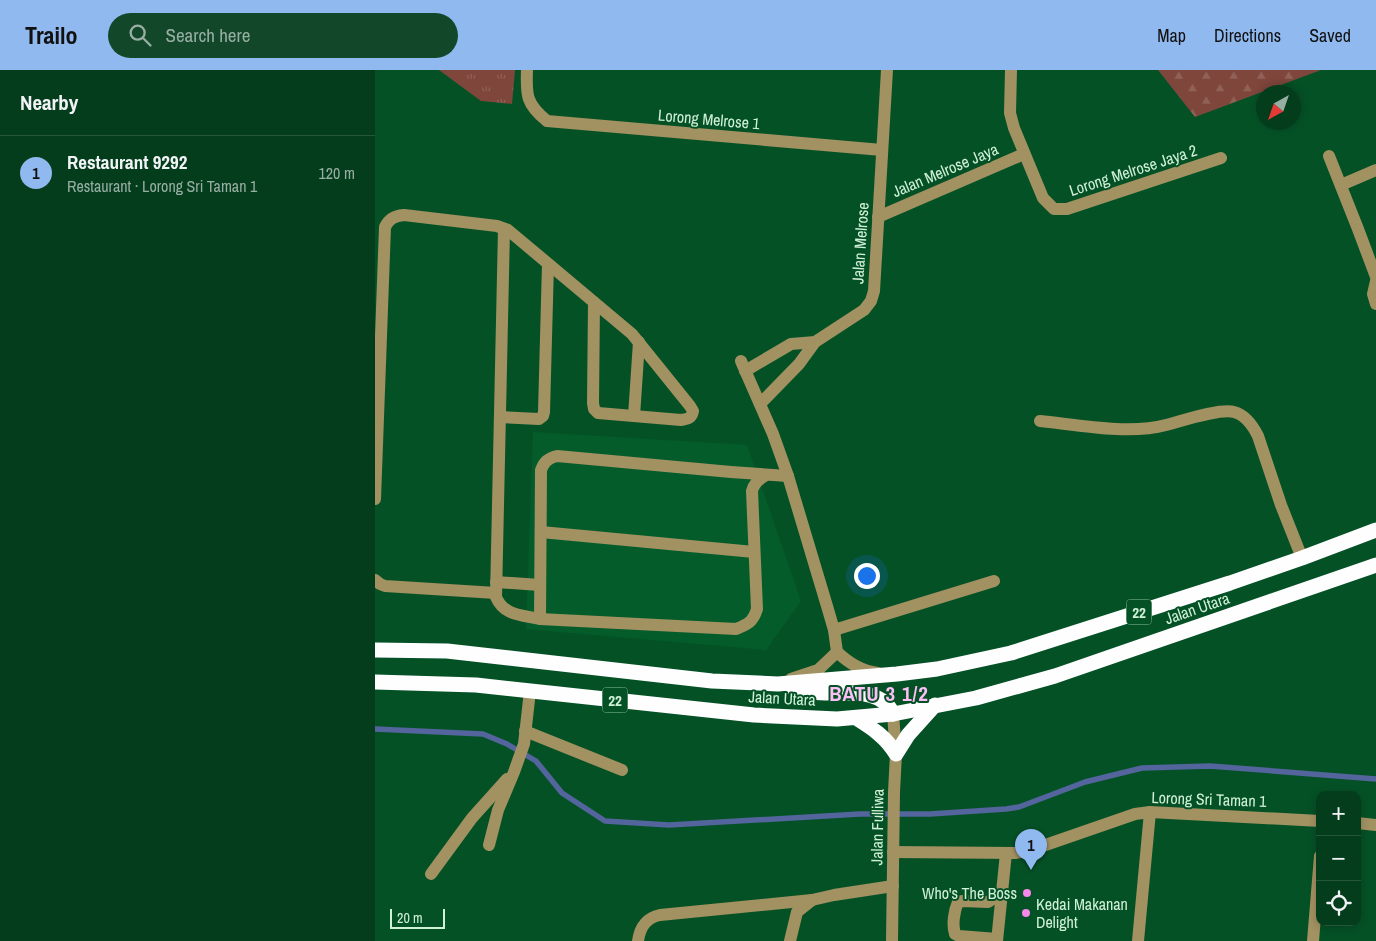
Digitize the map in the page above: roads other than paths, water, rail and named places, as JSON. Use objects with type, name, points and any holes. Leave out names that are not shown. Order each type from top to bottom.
[{"type":"highway","name":"Jalan Utara","points":[[375,650],[447,651],[712,681],[778,684],[897,674],[937,669],[1011,653],[1230,583],[1376,530]]},
{"type":"highway","name":"Jalan Utara","points":[[375,682],[476,685],[754,715],[855,718],[893,714],[976,698],[1055,676],[1376,565]]},
{"type":"highway","points":[[778,684],[813,692],[866,693],[881,699],[889,706],[893,714]]},
{"type":"highway","points":[[855,718],[874,729],[889,742],[897,754],[908,734],[935,706]]},
{"type":"street","name":"Lorong Melrose 1","points":[[527,70],[526,93],[535,111],[547,120],[882,150]]},
{"type":"street","name":"Jalan Melrose","points":[[837,652],[833,630],[787,476],[773,434],[743,366],[791,344],[815,342],[864,310],[871,301],[874,291],[887,70]]},
{"type":"street","points":[[1011,70],[1010,113],[1024,154]]},
{"type":"street","name":"Lorong Melrose Jaya 2","points":[[1024,154],[1043,198],[1054,209],[1067,209],[1221,158]]},
{"type":"street","name":"Jalan Melrose Jaya","points":[[878,216],[1024,154]]},
{"type":"street","points":[[1329,156],[1376,279],[1373,294],[1376,304]]},
{"type":"street","points":[[1341,185],[1376,170]]},
{"type":"street","points":[[375,499],[385,228],[388,221],[395,216],[404,215],[497,226],[507,230],[633,334],[693,411],[692,416],[688,420],[598,413],[594,409],[594,302]]},
{"type":"street","points":[[504,229],[496,588],[496,597],[499,604],[511,613],[540,619],[736,628],[746,625],[754,618],[757,609],[751,491],[758,480],[766,475]]},
{"type":"street","points":[[500,417],[539,419],[543,416],[548,264]]},
{"type":"street","points":[[635,416],[639,342]]},
{"type":"street","points":[[760,404],[799,364],[815,342]]},
{"type":"street","points":[[1039,421],[1135,429],[1163,426],[1222,411],[1233,411],[1240,414],[1253,426],[1258,436],[1281,505],[1302,558]]},
{"type":"street","points":[[540,619],[541,470],[546,461],[552,457],[787,476]]},
{"type":"street","points":[[731,472],[745,484],[751,500]]},
{"type":"street","points":[[541,532],[754,552]]},
{"type":"street","points":[[375,580],[385,586],[496,588],[540,585]]},
{"type":"street","points":[[833,630],[993,581]]},
{"type":"street","points":[[778,684],[818,670],[837,652],[856,667],[868,672],[897,674]]},
{"type":"street","points":[[489,845],[498,810],[516,766],[524,738],[530,691]]},
{"type":"street","name":"Jalan Fulliwa","points":[[892,941],[893,826],[897,754],[893,714]]},
{"type":"street","points":[[524,738],[621,770]]},
{"type":"street","points":[[431,874],[472,818],[516,766]]},
{"type":"street","points":[[1138,941],[1150,812]]},
{"type":"street","name":"Lorong Sri Taman 1","points":[[893,852],[1005,853],[1031,850],[1135,814],[1150,812],[1316,821]]},
{"type":"street","points":[[1361,823],[1376,825]]},
{"type":"street","points":[[1002,893],[988,902],[958,902],[953,930],[955,934],[979,939],[997,940],[1002,893],[1005,853]]},
{"type":"street","points":[[1313,941],[1318,881]]},
{"type":"street","points":[[638,941],[644,924],[651,917],[660,914],[812,900],[893,886]]},
{"type":"street","points":[[790,941],[797,912],[812,900]]},
{"type":"waterway","points":[[375,729],[483,734],[507,744],[536,761],[562,793],[605,821],[669,825],[860,814],[930,814],[1006,809],[1019,807],[1085,782],[1142,768],[1210,766],[1376,779]]},
{"type":"place","name":"Restaurant 9292","points":[[1031,870]]},
{"type":"place","name":"Who's The Boss","points":[[1027,893]]},
{"type":"place","name":"Kedai Makanan Delight","points":[[1026,913]]},
{"type":"district","name":"BATU 3 1/2","points":[[879,693]]}]
